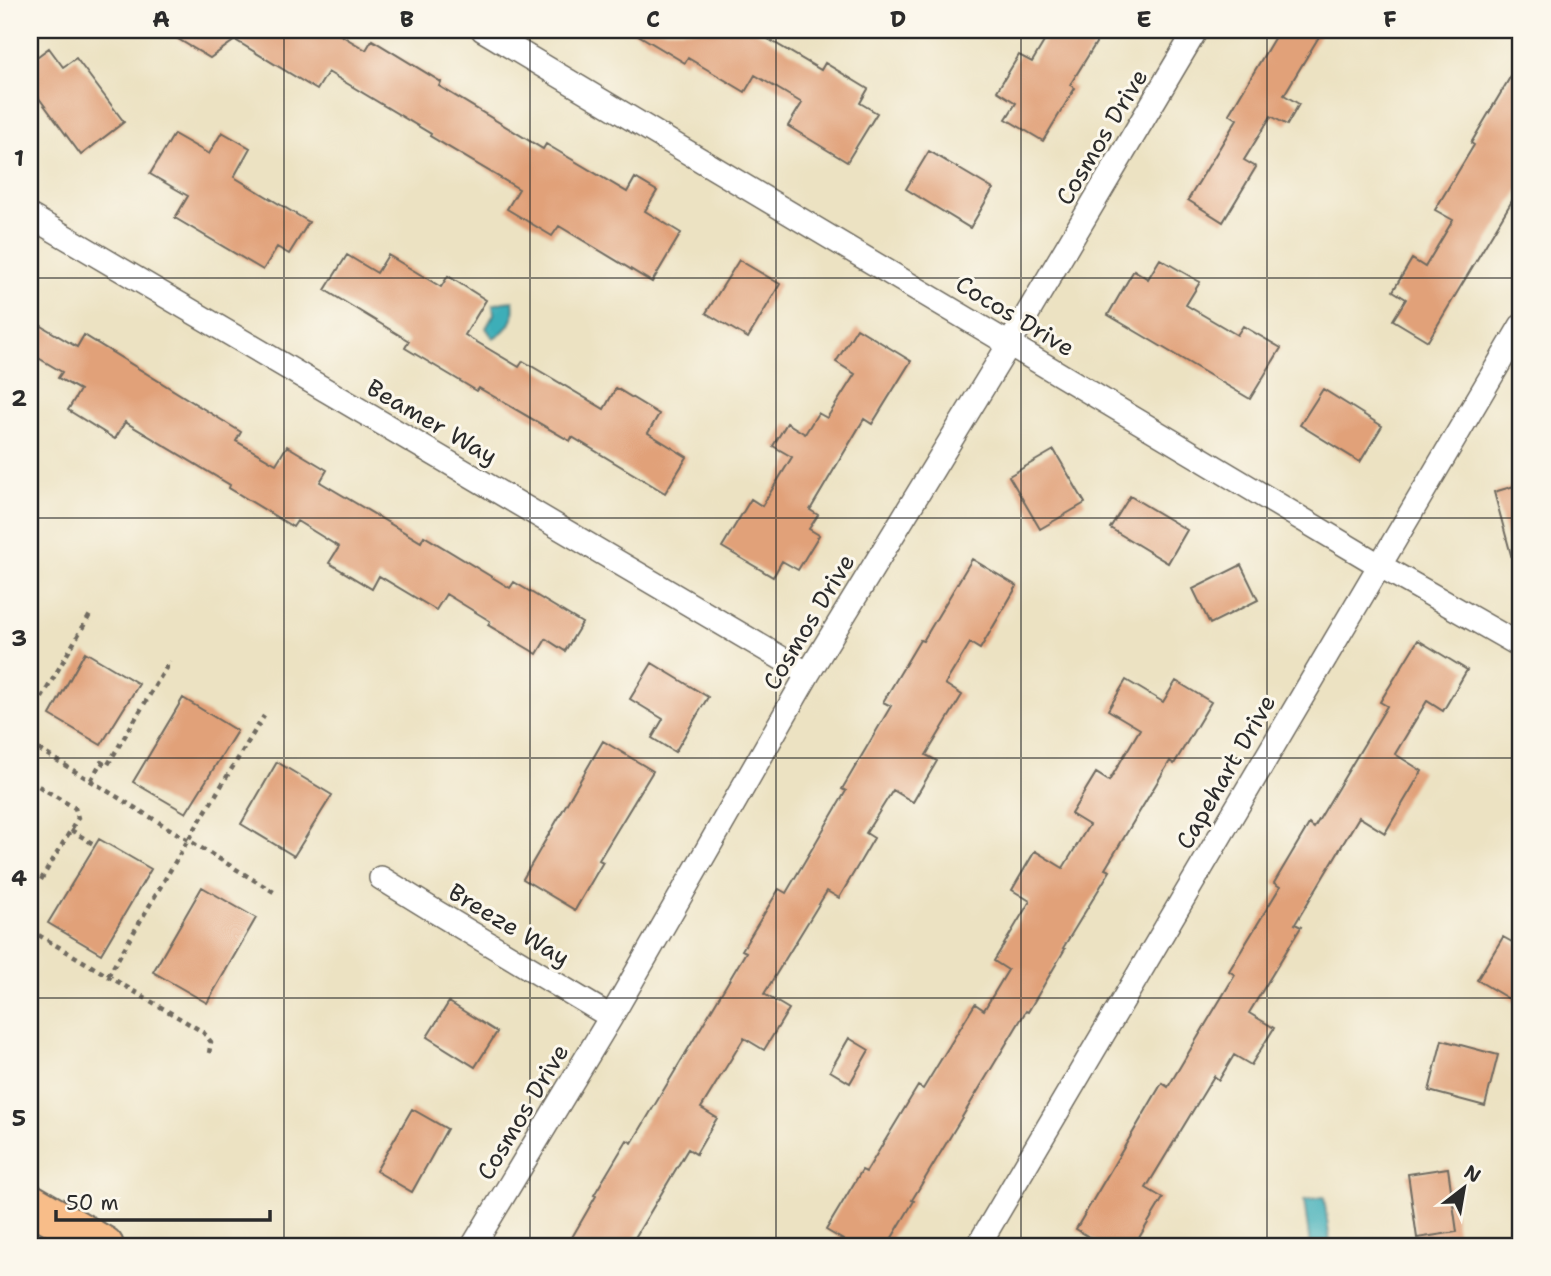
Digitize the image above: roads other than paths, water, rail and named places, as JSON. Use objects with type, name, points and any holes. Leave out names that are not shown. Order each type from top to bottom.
[{"type":"highway","points":[[30,1203],[104,1246]]},
{"type":"street","name":"Cocos Drive","points":[[483,30],[1379,565],[1521,646]]},
{"type":"street","name":"Cosmos Drive","points":[[474,1246],[611,1017],[808,674],[1010,343],[1196,30]]},
{"type":"street","name":"Beamer Way","points":[[30,216],[808,674]]},
{"type":"street","name":"Capehart Drive","points":[[978,1246],[1521,326]]},
{"type":"street","name":"Breeze Way","points":[[381,878],[611,1017]]},
{"type":"water","points":[[513,301],[510,323],[503,332],[493,338],[486,328],[494,314],[493,305]]},
{"type":"water","points":[[1324,1197],[1330,1242],[1310,1245],[1304,1200]]}]
